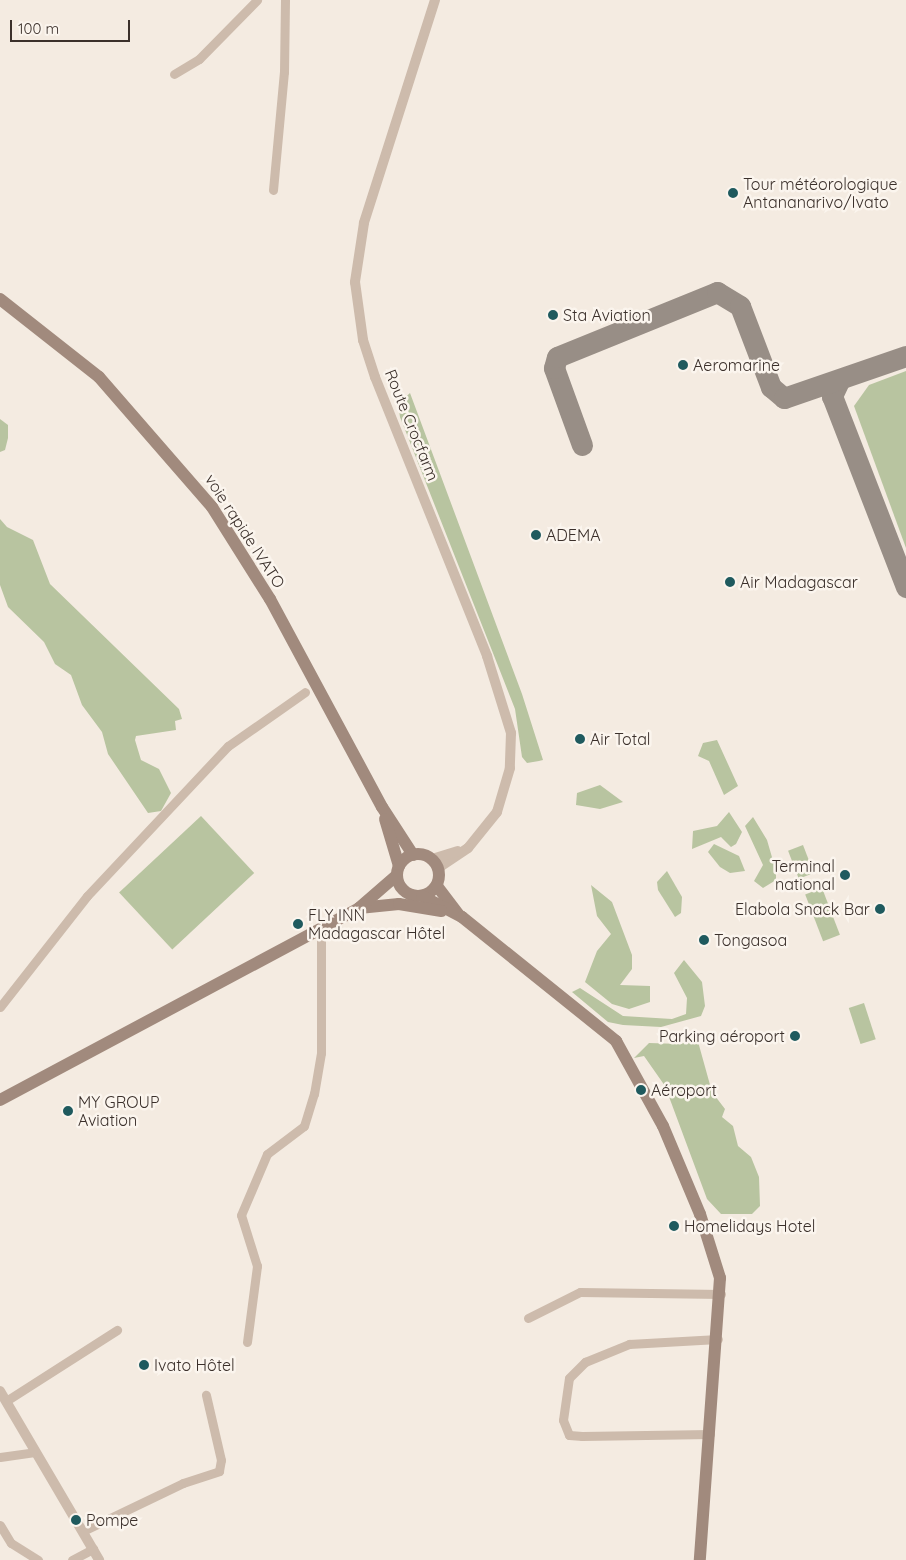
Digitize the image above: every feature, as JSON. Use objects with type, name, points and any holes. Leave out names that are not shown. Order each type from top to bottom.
[{"type":"main road","name":"voie rapide IVATO","points":[[0,299],[99,377],[212,507],[270,599],[382,807]]},
{"type":"main road","points":[[382,807],[414,855],[435,864],[437,886],[461,917]]},
{"type":"main road","points":[[382,807],[404,892],[417,896],[461,917],[596,1024],[632,1063],[663,1126],[711,1246],[721,1294],[700,1560]]},
{"type":"main road","points":[[359,908],[414,855]]},
{"type":"main road","points":[[0,1100],[359,908],[417,896],[437,886]]},
{"type":"main road","points":[[359,908],[399,904],[461,917]]},
{"type":"street","points":[[174,74],[200,59],[257,0]]},
{"type":"street","points":[[273,190],[284,72],[285,0]]},
{"type":"street","name":"Route Crocfarm","points":[[434,0],[364,223],[355,282],[363,340],[375,377],[487,656],[511,734],[510,768],[497,812],[468,848],[435,864]]},
{"type":"street","points":[[0,1006],[87,896],[228,746],[305,692]]},
{"type":"street","points":[[247,1342],[257,1266],[241,1215],[267,1154],[304,1126],[314,1094],[321,1053],[321,928]]},
{"type":"street","points":[[528,1318],[580,1292],[721,1294]]},
{"type":"street","points":[[6,1401],[117,1330]]},
{"type":"street","points":[[710,1434],[569,1435],[563,1420],[569,1378],[585,1362],[629,1344],[718,1339]]},
{"type":"street","points":[[0,1391],[99,1560]]},
{"type":"street","points":[[83,1532],[182,1483],[219,1471],[221,1460],[206,1395]]},
{"type":"street","points":[[0,1457],[35,1452]]},
{"type":"street","points":[[0,1525],[11,1543],[38,1560]]},
{"type":"street","points":[[72,1560],[93,1549]]},
{"type":"green space","points":[[906,371],[906,548],[854,406],[869,385]]},
{"type":"green space","points":[[410,393],[522,694],[543,760],[527,763],[522,757],[515,709],[400,417],[398,404]]},
{"type":"green space","points":[[0,419],[8,425],[8,438],[5,450],[0,452]]},
{"type":"green space","points":[[0,519],[7,527],[33,540],[50,584],[179,709],[182,719],[175,721],[176,730],[136,736],[135,740],[141,760],[159,769],[171,793],[161,811],[148,813],[108,754],[102,732],[82,705],[71,675],[55,664],[44,642],[8,607],[0,585]]},
{"type":"green space","points":[[717,740],[738,786],[724,795],[709,761],[698,756],[703,743]]},
{"type":"green space","points":[[600,785],[623,802],[600,809],[576,805],[577,793]]},
{"type":"green space","points":[[729,812],[742,832],[736,844],[731,847],[721,837],[692,849],[693,831],[717,826]]},
{"type":"green space","points":[[201,816],[254,873],[172,949],[119,892]]},
{"type":"green space","points":[[753,817],[767,840],[776,871],[776,880],[763,888],[754,881],[763,865],[745,826]]},
{"type":"green space","points":[[714,844],[739,856],[745,871],[730,873],[720,867],[708,852]]},
{"type":"green space","points":[[803,845],[814,873],[799,879],[788,851]]},
{"type":"green space","points":[[667,871],[682,897],[681,913],[675,917],[658,890],[657,882]]},
{"type":"green space","points":[[591,885],[612,902],[632,955],[632,969],[620,985],[650,986],[650,1002],[629,1009],[612,1004],[585,982],[597,951],[611,934],[597,916]]},
{"type":"green space","points":[[822,888],[840,935],[823,941],[805,894]]},
{"type":"green space","points":[[684,960],[702,982],[705,1006],[701,1016],[661,1027],[623,1025],[608,1022],[572,992],[580,988],[623,1016],[672,1019],[686,1014],[687,998],[674,973]]},
{"type":"green space","points":[[864,1003],[876,1039],[861,1044],[849,1008]]},
{"type":"green space","points":[[697,1038],[712,1092],[725,1109],[722,1117],[733,1126],[738,1146],[751,1157],[759,1177],[760,1206],[752,1214],[721,1214],[707,1199],[665,1086],[644,1056],[634,1058],[649,1043],[681,1044]]},
{"type":"taxiway","points":[[582,445],[554,368],[557,357],[717,292],[740,306],[771,387],[784,398],[906,356]]},
{"type":"taxiway","points":[[839,381],[832,396],[906,587]]},
{"type":"place","name":"Tour météorologique Antananarivo/Ivato","points":[[733,193]]},
{"type":"place","name":"Sta Aviation","points":[[553,315]]},
{"type":"place","name":"Aeromarine","points":[[683,365]]},
{"type":"place","name":"ADEMA","points":[[536,535]]},
{"type":"place","name":"Air Madagascar","points":[[730,582]]},
{"type":"place","name":"Air Total","points":[[580,739]]},
{"type":"place","name":"Terminal national","points":[[845,875]]},
{"type":"place","name":"Elabola Snack Bar","points":[[880,909]]},
{"type":"place","name":"FLY INN Madagascar Hôtel","points":[[298,924]]},
{"type":"place","name":"Tongasoa","points":[[704,940]]},
{"type":"place","name":"Parking aéroport","points":[[795,1036]]},
{"type":"place","name":"Aéroport","points":[[641,1090]]},
{"type":"place","name":"MY GROUP Aviation","points":[[68,1111]]},
{"type":"place","name":"Homelidays Hotel","points":[[674,1226]]},
{"type":"place","name":"Ivato Hôtel","points":[[144,1365]]},
{"type":"place","name":"Pompe","points":[[76,1520]]}]
